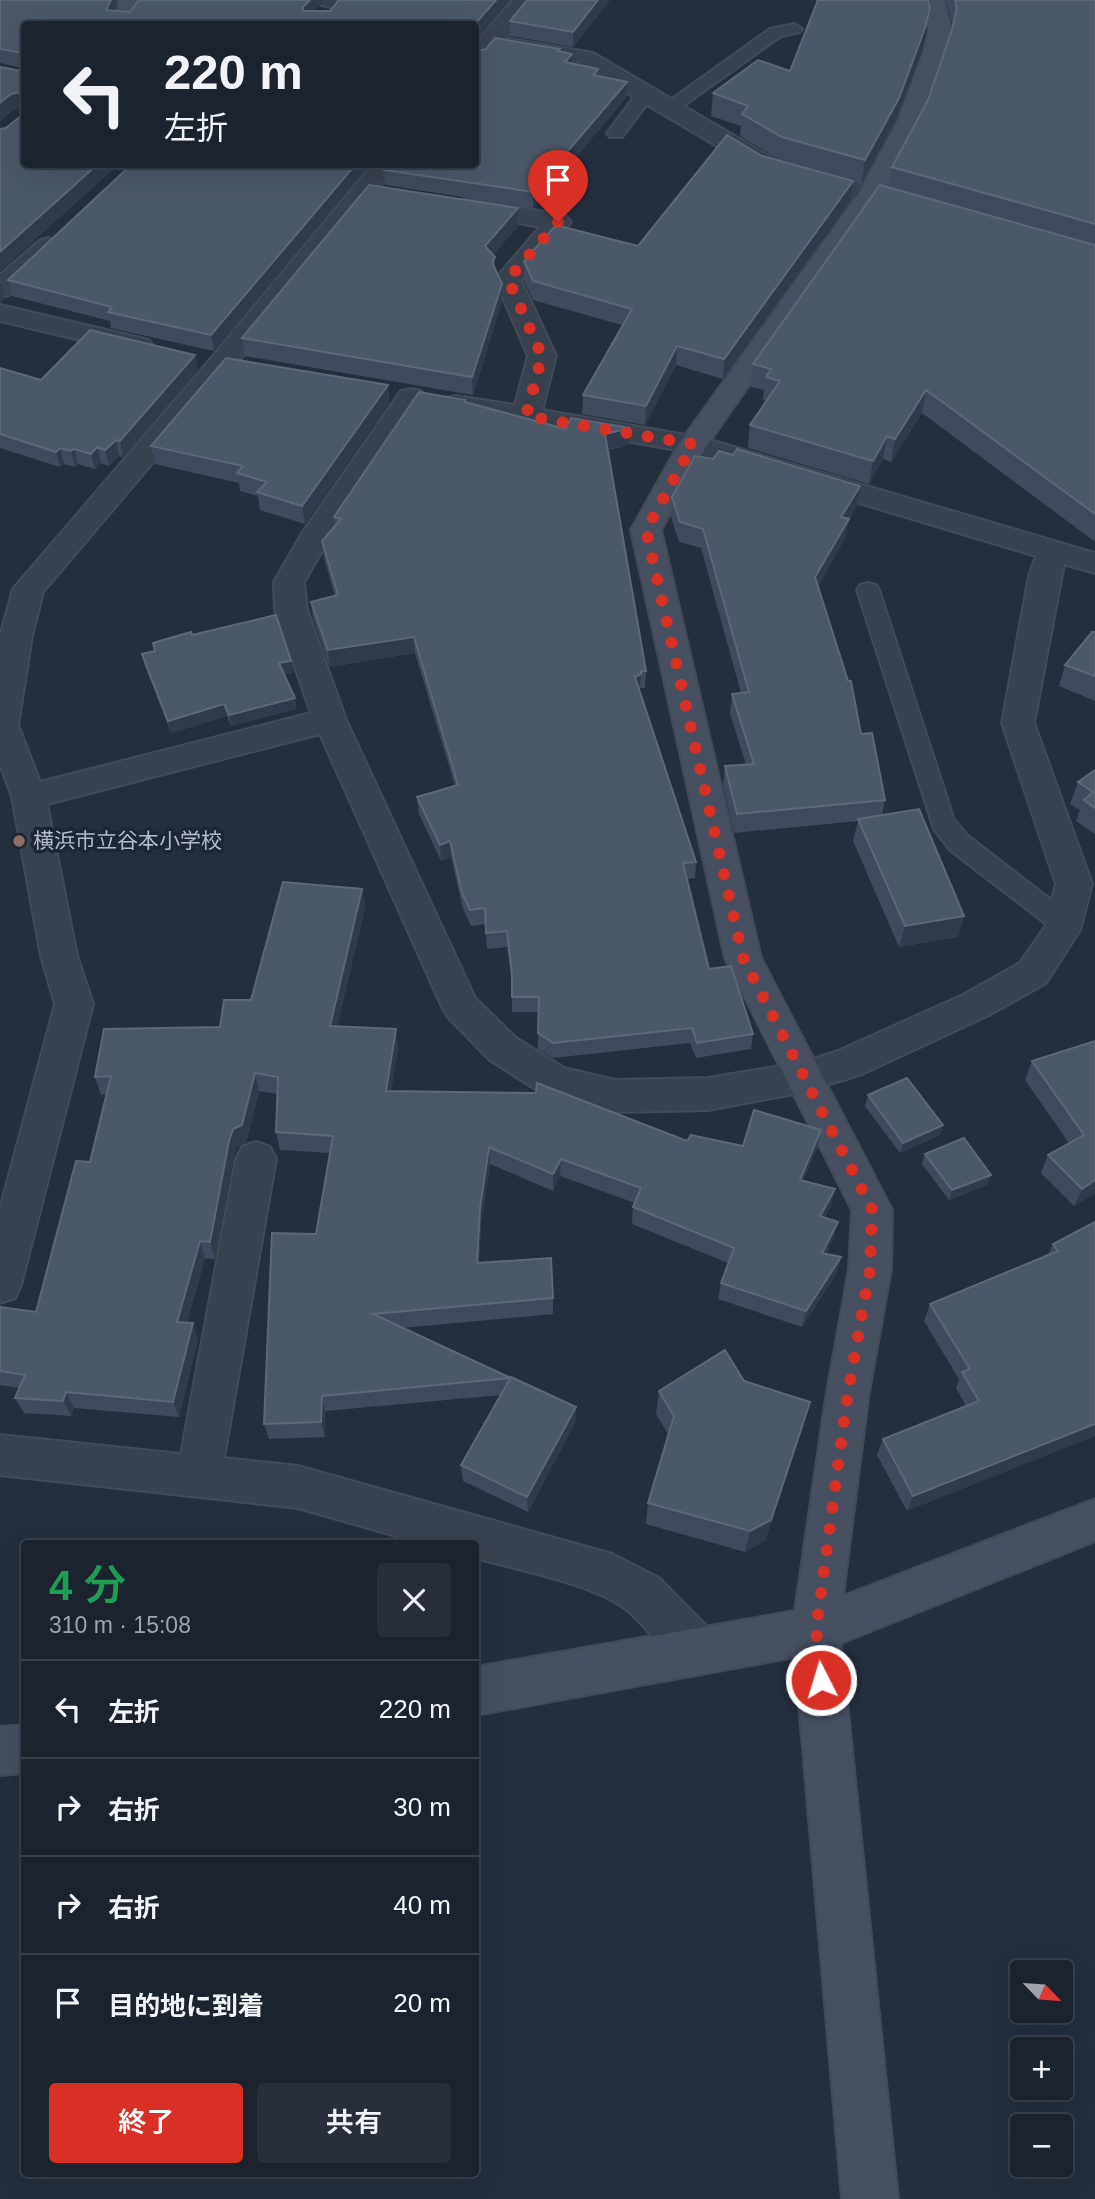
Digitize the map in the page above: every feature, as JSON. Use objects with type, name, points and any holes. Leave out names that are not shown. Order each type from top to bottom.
[{"type":"street","points":[[124,21],[129,13],[130,0]]},
{"type":"street","points":[[483,50],[525,0]]},
{"type":"street","points":[[870,2199],[816,1630],[847,1398],[870,1269],[872,1209],[743,958],[646,530],[693,444],[871,194],[910,121],[936,51],[940,30],[933,0]]},
{"type":"street","points":[[483,50],[584,58],[770,167],[937,213]]},
{"type":"street","points":[[0,1285],[74,1004],[59,956],[29,797],[2,725],[16,636],[28,589],[209,360],[379,184]]},
{"type":"street","points":[[441,204],[558,222],[508,279],[542,356],[526,416]]},
{"type":"street","points":[[0,289],[69,227]]},
{"type":"street","points":[[0,313],[209,360]]},
{"type":"street","points":[[1053,551],[1044,576],[1018,723],[1074,884],[1063,923],[1032,973],[976,1005],[849,1063],[804,1077],[708,1094],[615,1096],[554,1081],[503,1049],[461,1007],[330,720],[291,610],[289,583],[397,394],[693,444],[1095,563]]},
{"type":"street","points":[[29,797],[330,720]]},
{"type":"street","points":[[199,1476],[256,1159]]},
{"type":"street","points":[[0,1455],[298,1487],[596,1570],[643,1594],[699,1652]]},
{"type":"street","points":[[479,1691],[816,1630],[1095,1520]]},
{"type":"street","points":[[0,1751],[21,1749]]},
{"type":"lane","points":[[670,107],[776,32],[794,29]]},
{"type":"lane","points":[[616,133],[646,93]]},
{"type":"lane","points":[[867,590],[943,824],[960,843],[1063,923]]},
{"type":"building","points":[[0,0],[111,0],[106,10],[130,12],[139,0],[310,0],[303,7],[303,11],[330,11],[339,0],[496,0],[478,21],[21,21],[21,53],[0,49]]},
{"type":"building","points":[[527,0],[598,0],[573,32],[510,21]]},
{"type":"building","points":[[818,0],[928,0],[930,8],[925,28],[899,98],[865,160],[782,137],[742,114],[748,106],[713,93],[758,60],[790,71]]},
{"type":"building","points":[[955,0],[1095,0],[1095,224],[892,167],[928,100],[952,30],[957,8]]},
{"type":"building","points":[[495,38],[560,49],[558,51],[572,54],[565,62],[598,69],[593,75],[627,82],[533,192],[384,170],[479,168],[479,50],[486,49]]},
{"type":"building","points":[[0,67],[21,71],[21,92],[11,94],[0,103]]},
{"type":"building","points":[[21,116],[21,168],[94,168],[0,252],[0,129],[6,128]]},
{"type":"building","points":[[727,135],[762,156],[853,181],[724,359],[677,346],[646,406],[583,395],[632,309],[533,281],[524,261],[556,225],[638,246]]},
{"type":"building","points":[[128,168],[353,168],[211,335],[108,312],[112,307],[8,280]]},
{"type":"building","points":[[369,185],[518,208],[485,246],[495,257],[492,262],[502,284],[472,377],[242,338]]},
{"type":"building","points":[[880,185],[1095,245],[1095,514],[926,390],[895,439],[887,436],[873,461],[750,425],[780,381],[766,377],[771,369],[753,364]]},
{"type":"building","points":[[90,330],[195,355],[120,441],[116,440],[105,450],[97,447],[91,454],[60,448],[56,452],[0,434],[0,368],[41,380]]},
{"type":"building","points":[[226,358],[388,385],[302,506],[257,492],[267,482],[237,473],[243,466],[151,446]]},
{"type":"building","points":[[419,392],[465,400],[565,429],[571,418],[630,428],[605,434],[646,671],[641,671],[641,674],[635,677],[696,862],[683,863],[709,969],[731,966],[753,1034],[697,1043],[692,1028],[553,1043],[538,1033],[539,997],[512,997],[507,931],[486,933],[485,908],[470,910],[462,893],[450,841],[440,845],[417,797],[458,785],[414,637],[328,650],[311,602],[338,595],[322,541],[341,519],[334,517]]},
{"type":"building","points":[[737,449],[860,486],[841,517],[849,519],[815,577],[848,681],[851,681],[861,734],[872,733],[885,800],[737,814],[725,766],[754,764],[732,694],[749,692],[703,529],[680,522],[672,497],[695,456],[713,459],[719,451],[733,455]]},
{"type":"building","points":[[276,615],[291,661],[279,663],[295,698],[229,715],[224,704],[168,721],[142,654],[155,651],[153,643],[191,632],[192,635]]},
{"type":"building","points":[[1092,632],[1095,632],[1095,676],[1065,665]]},
{"type":"building","points":[[1095,770],[1095,808],[1084,800],[1093,792],[1078,782]]},
{"type":"building","points":[[919,809],[964,916],[905,926],[858,819]]},
{"type":"building","points":[[283,882],[362,889],[330,1026],[396,1029],[386,1091],[536,1093],[537,1083],[687,1141],[691,1135],[743,1146],[754,1110],[821,1130],[800,1180],[835,1189],[820,1216],[838,1222],[822,1253],[841,1257],[806,1311],[721,1283],[734,1248],[633,1207],[641,1188],[561,1159],[553,1174],[489,1147],[480,1208],[477,1263],[551,1258],[553,1298],[373,1314],[511,1378],[322,1396],[321,1422],[264,1424],[272,1233],[316,1234],[333,1136],[276,1132],[278,1077],[255,1073],[242,1125],[233,1129],[229,1141],[210,1242],[200,1241],[177,1322],[193,1323],[173,1402],[66,1392],[63,1401],[15,1398],[25,1375],[0,1371],[0,1307],[36,1312],[76,1161],[90,1162],[111,1076],[95,1077],[104,1029],[220,1027],[224,1000],[251,1000]]},
{"type":"building","points":[[1095,1041],[1095,1180],[1082,1189],[1048,1155],[1084,1135],[1032,1061]]},
{"type":"building","points":[[907,1078],[943,1125],[903,1143],[868,1095]]},
{"type":"building","points":[[964,1138],[991,1175],[952,1190],[925,1154]]},
{"type":"building","points":[[1095,1222],[1095,1424],[913,1496],[883,1439],[979,1401],[962,1372],[970,1369],[930,1304],[1058,1251],[1053,1244]]},
{"type":"building","points":[[725,1350],[744,1381],[810,1402],[771,1520],[750,1531],[648,1503],[674,1416],[659,1391]]},
{"type":"building","points":[[511,1377],[576,1407],[527,1497],[461,1465]]},
{"type":"place","name":"横浜市立谷本小学校","points":[[19,841]]},
{"type":"route","points":[[558,222],[508,279],[542,356],[526,416],[693,444],[646,530],[743,958],[872,1209],[870,1269],[847,1398],[816,1630],[821,1680]]}]
